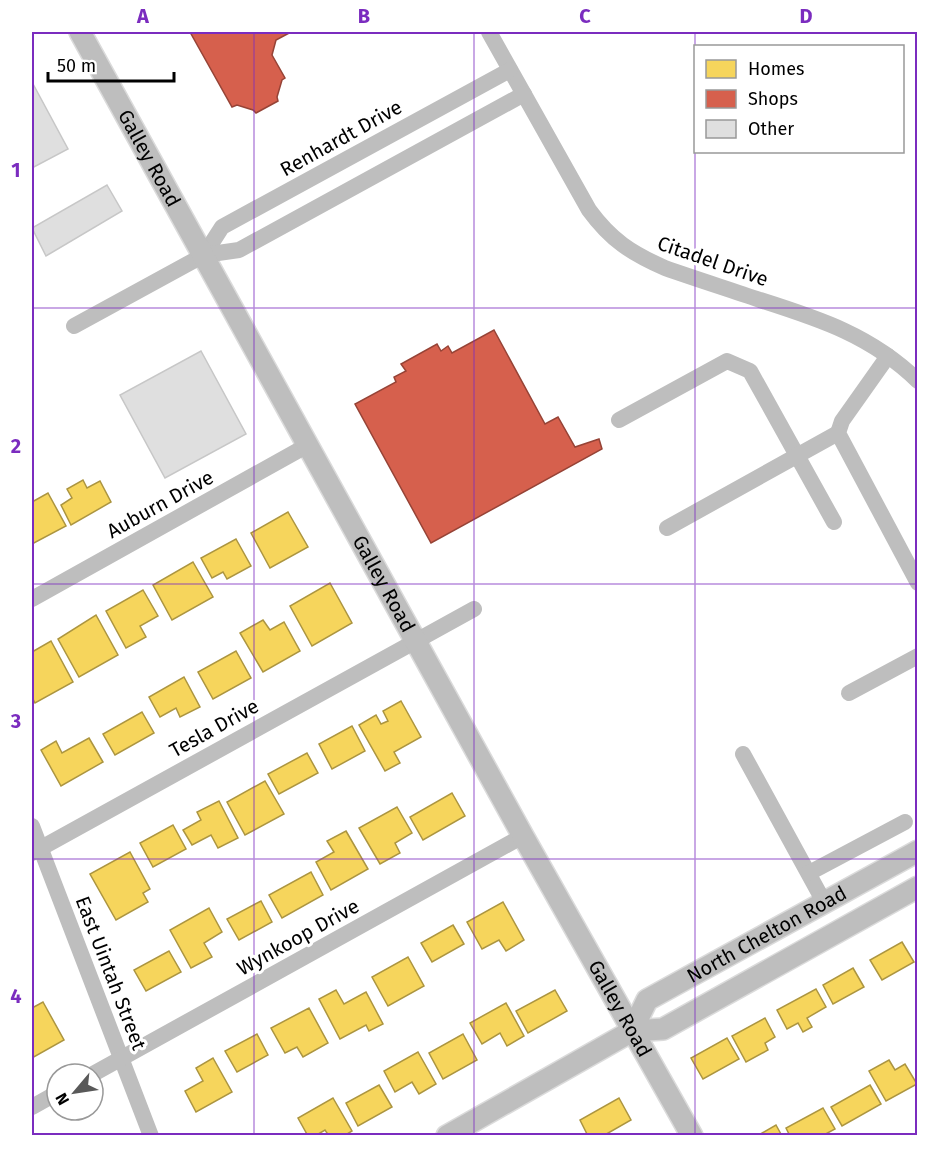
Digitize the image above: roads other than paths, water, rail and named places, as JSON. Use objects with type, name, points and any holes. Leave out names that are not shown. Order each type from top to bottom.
[{"type":"main road","name":"Galley Road","points":[[80,32],[523,836],[692,1136]]},
{"type":"main road","name":"North Chelton Road","points":[[632,1031],[647,1000],[918,851]]},
{"type":"main road","name":"North Chelton Road","points":[[447,1136],[632,1031],[663,1029],[918,887]]},
{"type":"street","name":"Citadel Drive","points":[[489,32],[589,210],[619,244],[664,268],[823,320],[855,335],[888,356],[918,381]]},
{"type":"street","name":"Renhardt Drive","points":[[204,255],[222,226],[510,70]]},
{"type":"street","name":"Renhardt Drive","points":[[74,326],[204,255],[239,250],[524,94]]},
{"type":"street","points":[[667,528],[838,433],[842,421],[888,356]]},
{"type":"street","points":[[620,420],[727,361],[750,371],[834,522]]},
{"type":"street","points":[[838,433],[918,583]]},
{"type":"street","name":"Auburn Drive","points":[[32,599],[308,445]]},
{"type":"street","name":"Tesla Drive","points":[[36,851],[474,609]]},
{"type":"street","points":[[849,693],[918,656]]},
{"type":"street","points":[[743,754],[824,902]]},
{"type":"street","points":[[809,873],[905,822]]},
{"type":"street","name":"East Uintah Street","points":[[32,826],[36,851],[151,1136]]},
{"type":"street","name":"Wynkoop Drive","points":[[105,1068],[523,836]]}]
